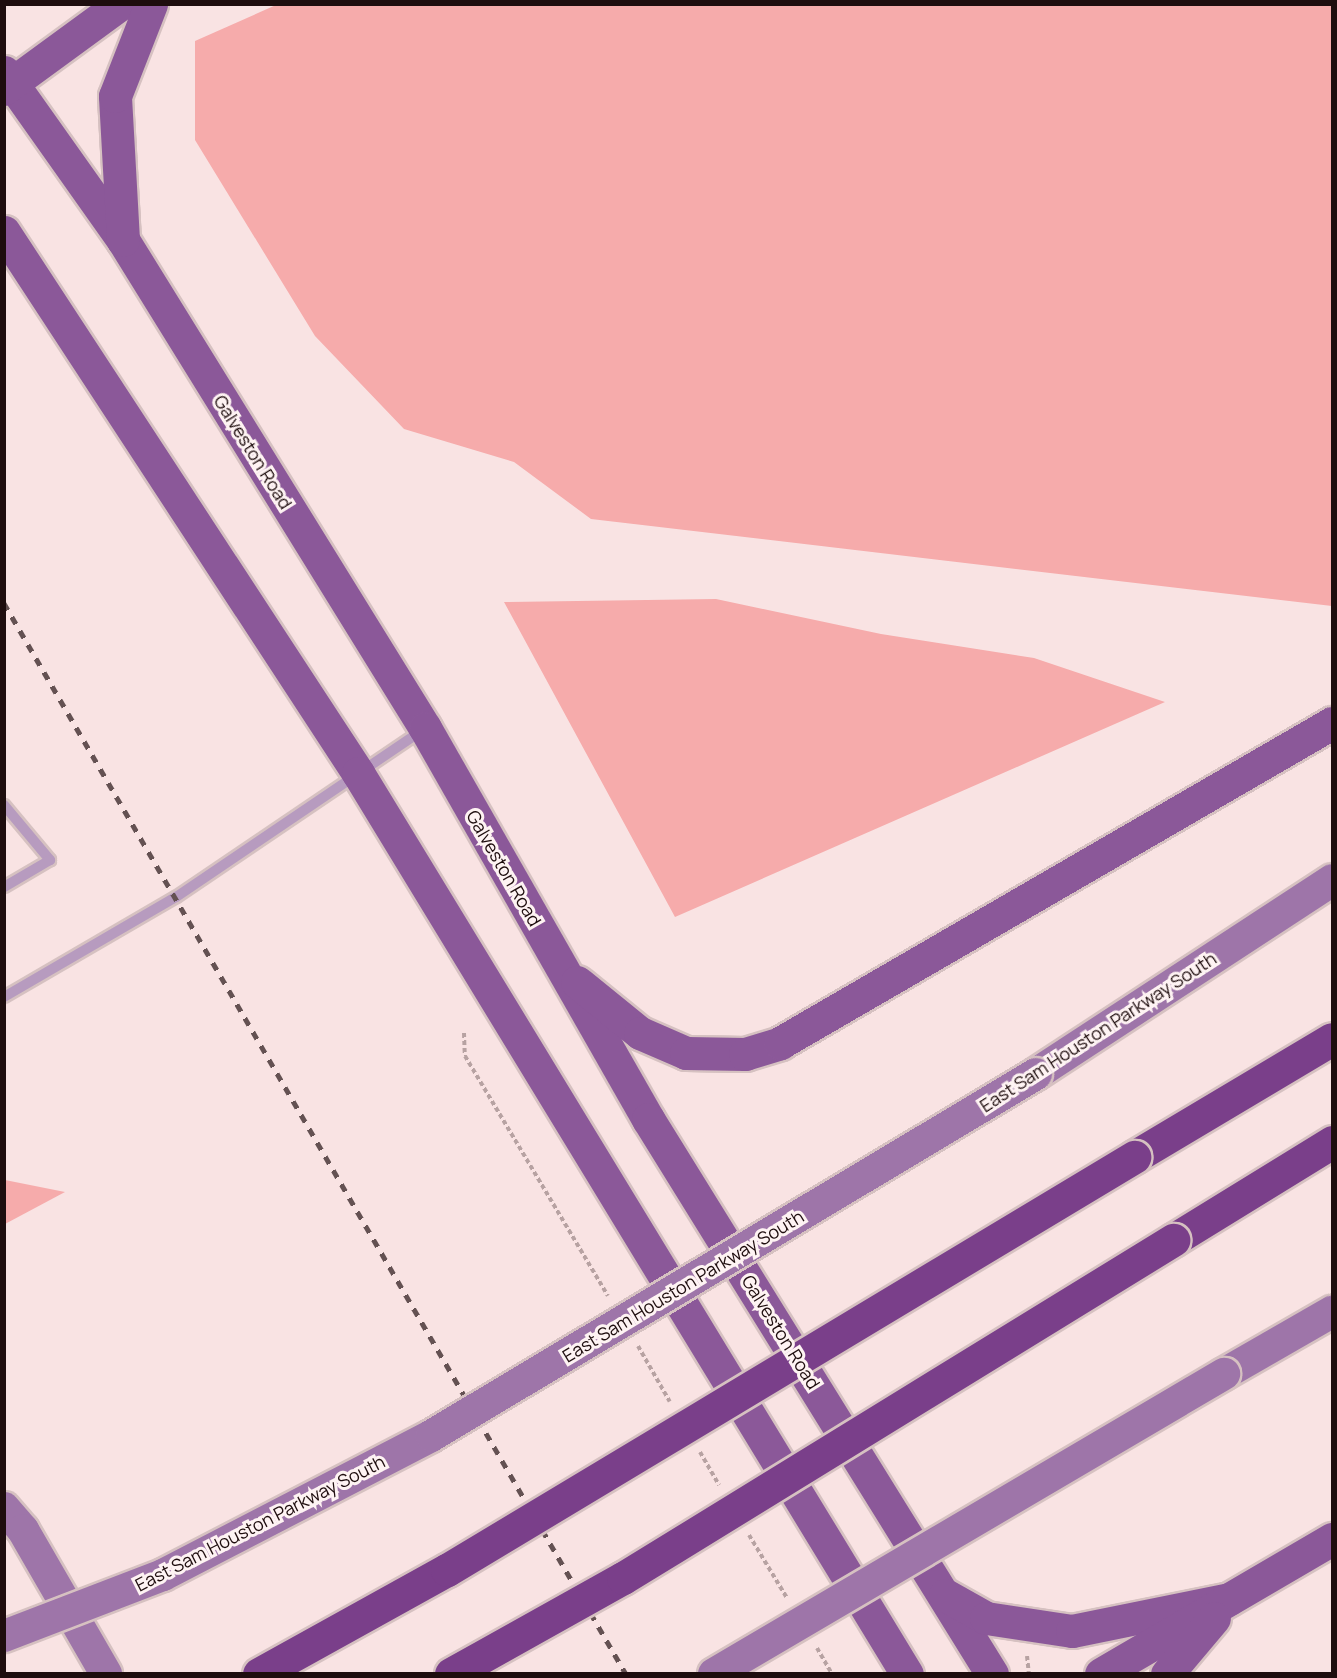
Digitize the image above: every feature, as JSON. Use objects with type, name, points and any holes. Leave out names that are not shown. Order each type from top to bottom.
[{"type":"highway","points":[[259,1674],[447,1570],[1332,1039]]},
{"type":"highway","points":[[451,1674],[624,1578],[1332,1142]]},
{"type":"main road","points":[[7,81],[120,4]]},
{"type":"main road","points":[[123,240],[115,96],[151,4]]},
{"type":"main road","name":"Galveston Road","points":[[7,81],[123,240],[425,728],[562,971],[992,1674]]},
{"type":"main road","points":[[4,232],[358,773],[907,1674]]},
{"type":"main road","points":[[562,971],[640,1033],[686,1053],[745,1054],[780,1043],[1332,723]]},
{"type":"main road","name":"East Sam Houston Parkway South","points":[[4,1636],[163,1575],[431,1436],[1036,1074],[1332,880]]},
{"type":"main road","points":[[714,1674],[1332,1312]]},
{"type":"main road","points":[[4,1508],[23,1530],[106,1674]]},
{"type":"main road","points":[[1101,1674],[1332,1539]]},
{"type":"main road","points":[[943,1594],[986,1618],[1072,1631],[1230,1599]]},
{"type":"main road","points":[[1167,1674],[1230,1599]]},
{"type":"lane","points":[[4,997],[176,897],[425,728]]},
{"type":"lane","points":[[4,805],[50,860],[4,887]]},
{"type":"path","points":[[464,1033],[465,1056],[612,1303]]},
{"type":"path","points":[[636,1344],[673,1406]]},
{"type":"path","points":[[697,1447],[722,1488]]},
{"type":"path","points":[[746,1529],[789,1601]]},
{"type":"path","points":[[813,1643],[832,1674]]},
{"type":"shaded area","points":[[276,5],[1332,5],[1332,606],[591,519],[514,462],[404,429],[315,336],[195,140],[195,41]]},
{"type":"shaded area","points":[[716,599],[881,634],[1034,658],[1165,702],[675,917],[504,602]]},
{"type":"shaded area","points":[[5,1180],[65,1192],[5,1224]]},
{"type":"railway","points":[[4,603],[626,1674]]}]
